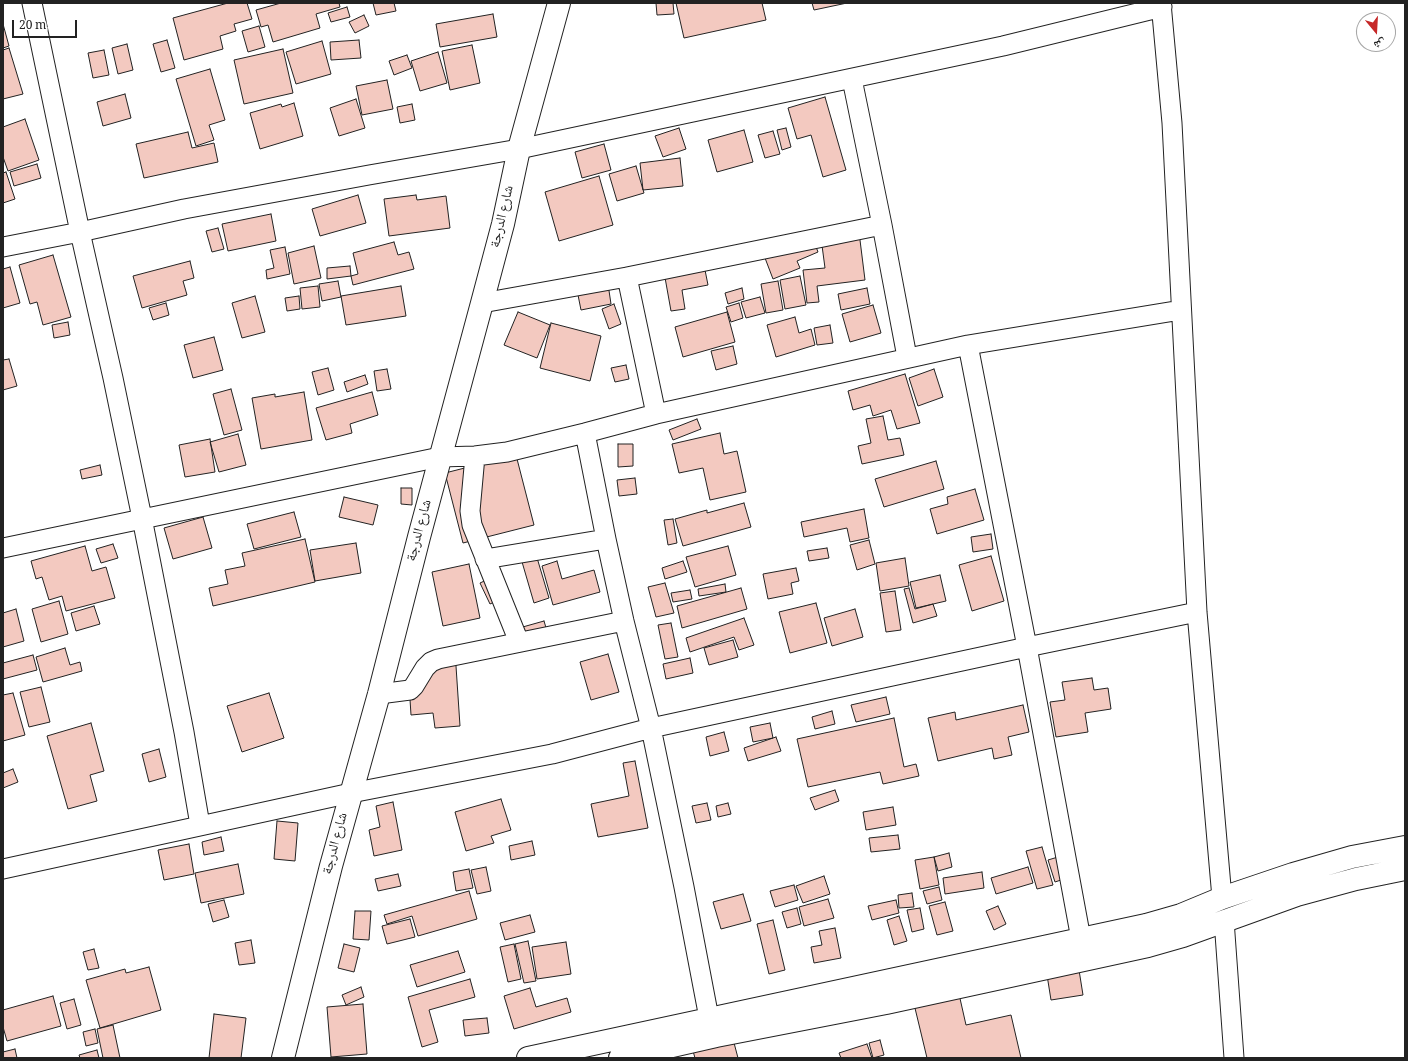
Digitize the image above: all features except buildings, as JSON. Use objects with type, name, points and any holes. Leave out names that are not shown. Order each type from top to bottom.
[{"type":"street","points":[[32,3],[142,518],[184,732],[200,825]]},
{"type":"street","name":"شارع الدرجة","points":[[283,1058],[331,866],[379,694],[440,457],[503,224],[520,149],[559,3]]},
{"type":"street","points":[[3,247],[184,209],[369,174],[520,149],[1003,46],[1161,5],[1172,123],[1196,612],[1222,898]]},
{"type":"street","points":[[852,78],[907,357]]},
{"type":"street","points":[[482,303],[627,278],[882,225]]},
{"type":"street","points":[[627,278],[656,414]]},
{"type":"street","points":[[3,548],[440,457],[475,456],[507,452],[656,414],[907,357],[968,345],[1181,310]]},
{"type":"street","points":[[968,345],[1027,647],[1081,939]]},
{"type":"street","points":[[585,433],[624,621],[651,728],[709,1018]]},
{"type":"street","points":[[475,456],[470,511],[472,524],[519,642]]},
{"type":"street","points":[[485,559],[606,539]]},
{"type":"street","points":[[3,869],[351,793],[552,754],[651,728],[1196,612]]},
{"type":"street","points":[[379,694],[410,690],[425,668],[431,662],[438,659],[624,621]]},
{"type":"street","points":[[538,1057],[709,1018],[1146,925],[1174,917],[1222,898],[1292,874],[1352,858],[1405,847]]},
{"type":"street","points":[[620,1058],[716,1036],[886,1003],[1162,942],[1183,936],[1297,895],[1356,879],[1405,869]]},
{"type":"street","points":[[1224,920],[1234,1058]]}]
